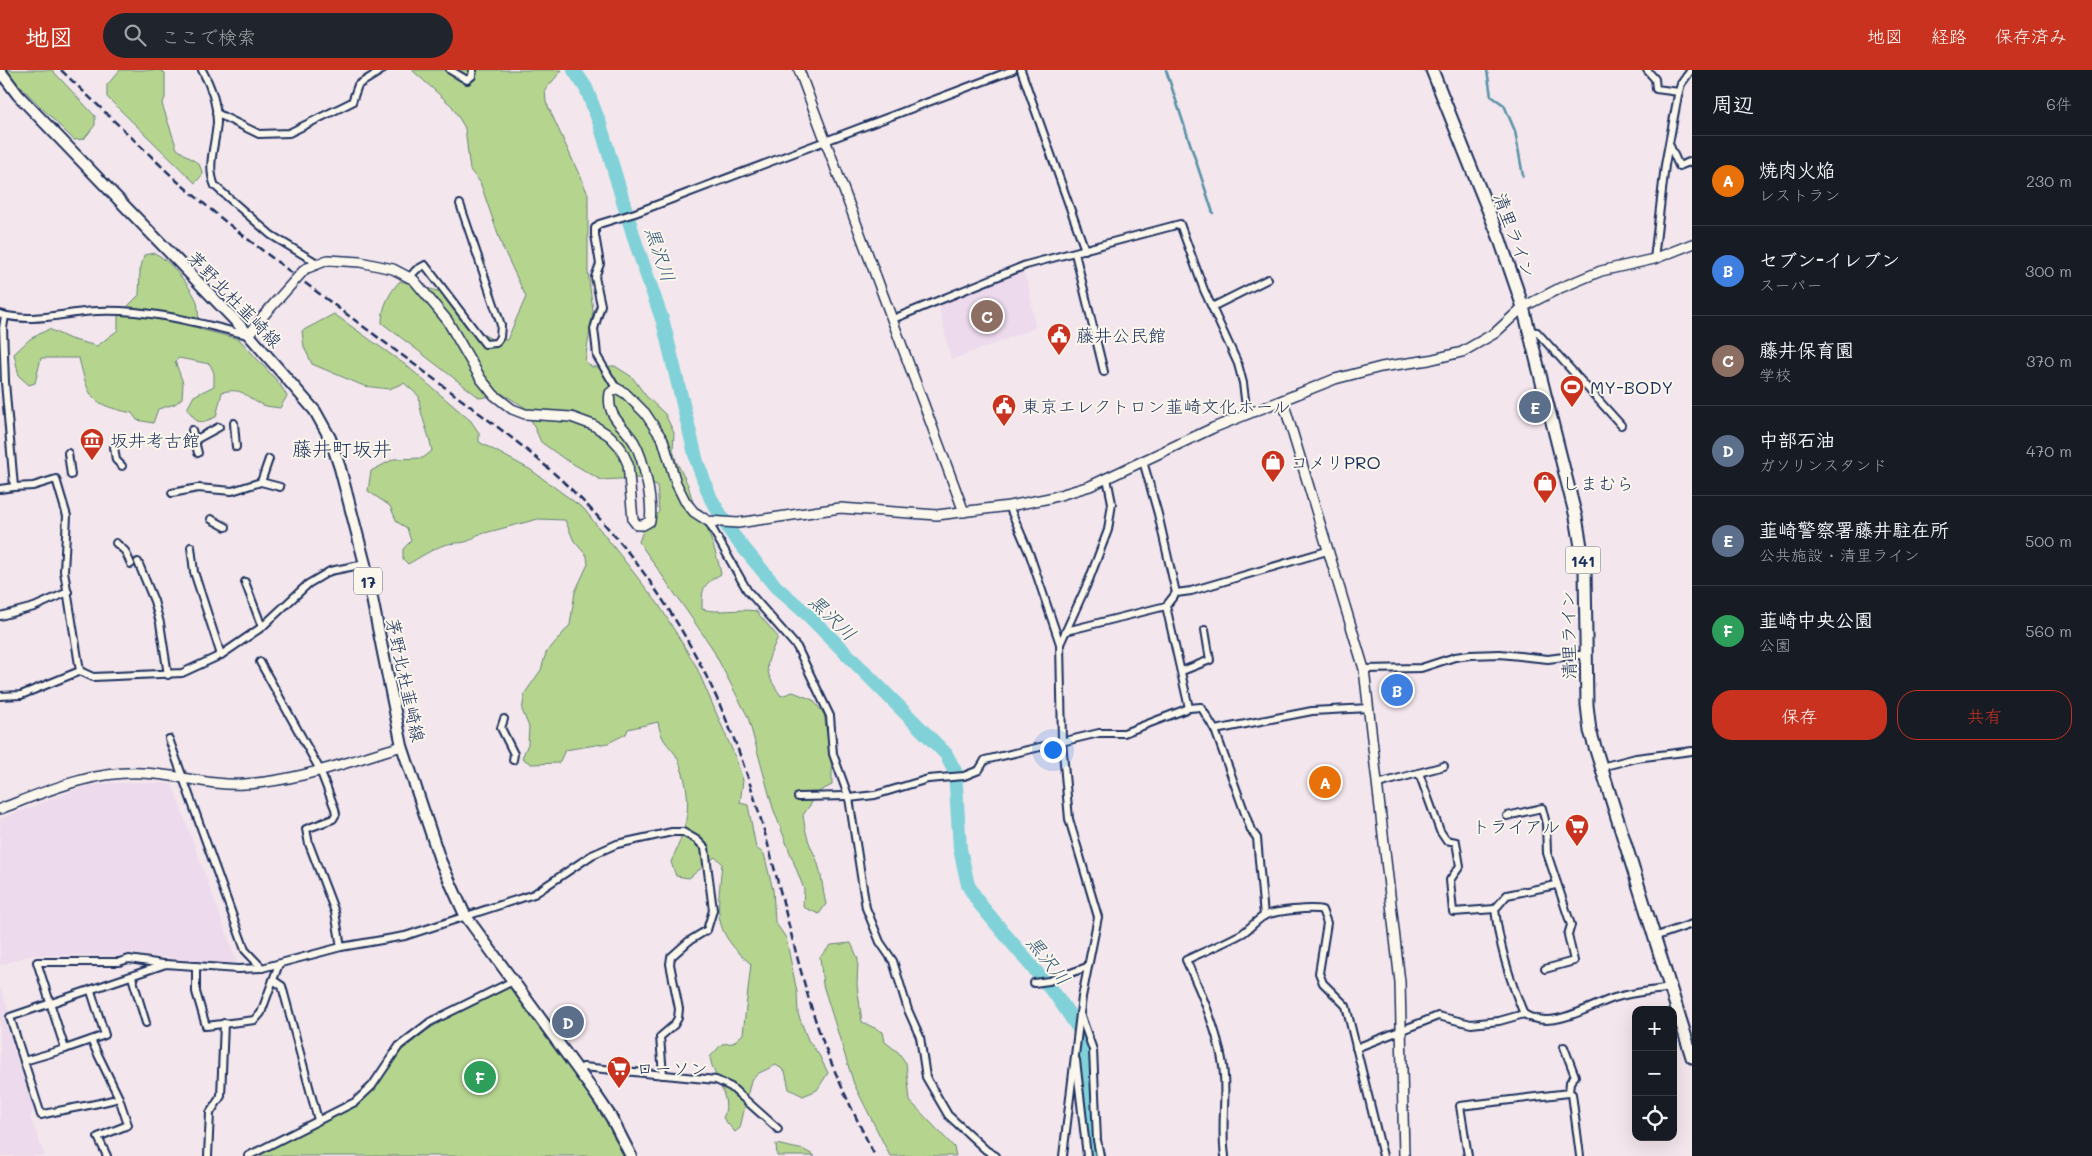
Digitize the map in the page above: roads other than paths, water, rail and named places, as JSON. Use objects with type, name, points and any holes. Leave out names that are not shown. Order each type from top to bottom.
[{"type":"highway","name":"清里ライン","points":[[1432,70],[1499,238],[1523,307],[1576,517],[1585,570],[1588,722],[1692,1058]]},
{"type":"main road","name":"茅野北杜韮崎線","points":[[0,72],[25,102],[249,335],[315,410],[324,424],[340,468],[365,564],[402,746],[440,860],[465,915],[611,1117],[631,1156]]},
{"type":"street","points":[[202,70],[213,90],[216,113],[211,168],[211,178],[215,186],[271,235],[317,263]]},
{"type":"street","points":[[216,113],[259,134],[290,133],[352,102],[358,86],[382,70]]},
{"type":"street","points":[[450,70],[468,80],[472,76],[473,70]]},
{"type":"street","points":[[799,70],[964,512]]},
{"type":"street","points":[[1013,70],[632,214],[599,224],[595,228],[601,257],[595,277],[601,305],[594,329],[597,356],[616,388],[625,393],[645,413],[663,440],[676,483],[685,501],[694,512],[708,521],[732,523],[840,508],[937,515],[1009,506],[1050,498],[1090,486],[1213,428],[1283,402],[1335,379],[1362,371],[1462,352],[1495,333],[1523,307],[1560,288],[1601,271],[1654,259],[1692,244]]},
{"type":"street","points":[[1021,70],[1085,250]]},
{"type":"street","points":[[1647,70],[1654,78],[1656,89],[1679,92]]},
{"type":"street","points":[[1654,259],[1669,145],[1679,92],[1681,84],[1691,70]]},
{"type":"street","points":[[1669,145],[1679,166],[1692,161]]},
{"type":"street","points":[[410,277],[416,270],[425,266],[485,344],[496,343],[500,337],[501,326],[460,204]]},
{"type":"street","points":[[893,319],[1012,270],[1180,224],[1212,306],[1238,364],[1243,383],[1247,415]]},
{"type":"street","points":[[1075,253],[1104,372]]},
{"type":"street","points":[[14,487],[5,382],[2,315],[31,318],[98,311],[155,314],[249,335],[305,269],[328,260],[360,262],[392,269],[410,277],[427,293],[447,320],[480,379],[494,395],[512,409],[525,414],[571,418],[593,425],[610,436],[620,447],[628,464],[633,520],[637,525],[643,525],[650,521],[651,512],[644,469],[634,441],[613,418],[609,407],[610,393],[616,388]]},
{"type":"street","points":[[1212,306],[1268,279]]},
{"type":"street","points":[[1529,331],[1537,332],[1621,425]]},
{"type":"street","points":[[1283,402],[1364,669],[1400,982],[1404,1156]]},
{"type":"street","points":[[234,423],[236,447]]},
{"type":"street","points":[[195,440],[219,427]]},
{"type":"street","points":[[192,430],[198,453]]},
{"type":"street","points":[[114,447],[116,460],[122,466]]},
{"type":"street","points":[[68,453],[70,475]]},
{"type":"street","points":[[261,482],[269,459]]},
{"type":"street","points":[[1143,461],[1158,514],[1176,593]]},
{"type":"street","points":[[1060,644],[1090,580],[1108,530],[1112,503],[1107,478]]},
{"type":"street","points":[[0,489],[32,486],[56,479],[67,516],[64,571],[80,671]]},
{"type":"street","points":[[172,493],[198,488],[232,491],[261,482],[280,487]]},
{"type":"street","points":[[1009,506],[1030,554],[1060,644],[1062,741],[1069,819],[1098,918],[1087,967],[1064,1156]]},
{"type":"street","points":[[211,520],[226,528]]},
{"type":"street","points":[[708,521],[748,590],[797,647],[830,716],[833,754],[848,797],[866,908],[880,942],[893,961],[908,1010],[920,1037],[926,1077],[948,1115],[986,1150],[996,1156]]},
{"type":"street","points":[[116,543],[134,563],[154,601],[160,623],[168,675]]},
{"type":"street","points":[[191,547],[194,572],[221,655]]},
{"type":"street","points":[[1066,631],[1166,606],[1176,593],[1200,589],[1327,552]]},
{"type":"street","points":[[0,696],[21,695],[80,671],[93,677],[168,675],[182,672],[221,655],[262,627],[308,584],[330,571],[365,564]]},
{"type":"street","points":[[245,582],[262,627]]},
{"type":"street","points":[[0,616],[34,607],[68,592]]},
{"type":"street","points":[[1166,606],[1189,708]]},
{"type":"street","points":[[1182,672],[1210,660],[1205,630]]},
{"type":"street","points":[[1364,669],[1421,668],[1455,657],[1470,655],[1500,654],[1548,659],[1587,654]]},
{"type":"street","points":[[260,662],[320,770],[336,814],[333,819],[306,829],[309,844],[335,912],[341,947]]},
{"type":"street","points":[[798,797],[875,795],[928,779],[964,776],[979,770],[985,760],[1099,733],[1124,733],[1189,708],[1201,706],[1216,730],[1251,830],[1257,838],[1264,916]]},
{"type":"street","points":[[1216,730],[1312,711],[1369,708]]},
{"type":"street","points":[[504,719],[501,728],[514,754],[513,760]]},
{"type":"street","points":[[169,739],[246,950],[262,968]]},
{"type":"street","points":[[0,809],[76,780],[108,774],[141,773],[182,776],[241,784],[274,781],[320,770],[402,746]]},
{"type":"street","points":[[1601,767],[1636,758],[1692,751]]},
{"type":"street","points":[[1378,784],[1444,766]]},
{"type":"street","points":[[1420,773],[1440,831],[1446,840],[1456,842],[1460,866],[1450,880],[1453,912],[1495,909],[1507,895],[1556,885]]},
{"type":"street","points":[[1507,816],[1542,808],[1546,824],[1547,853],[1556,885],[1571,925],[1568,936],[1574,961],[1545,969]]},
{"type":"street","points":[[65,1049],[37,962],[119,962],[129,959],[238,970],[262,968],[341,947],[405,936],[534,894],[592,855],[617,844],[672,832],[683,832],[698,840],[705,848],[713,910],[707,930],[689,941],[671,957],[670,964],[679,1009],[674,1025],[660,1037],[663,1075]]},
{"type":"street","points":[[1224,1156],[1222,1133],[1225,1110],[1224,1073],[1201,993],[1186,960],[1240,934],[1255,925],[1264,916],[1298,909],[1322,910],[1327,923],[1319,973],[1322,983],[1346,1006],[1383,1156]]},
{"type":"street","points":[[1495,909],[1497,926],[1515,994],[1524,1014],[1534,1020],[1573,1015],[1616,998],[1671,988]]},
{"type":"street","points":[[1654,937],[1692,924]]},
{"type":"street","points":[[119,1098],[92,1106],[68,1108],[41,1115],[10,1017],[166,964]]},
{"type":"street","points":[[196,966],[196,992],[206,1026],[255,1020],[261,1013],[279,964]]},
{"type":"street","points":[[1037,983],[1049,981],[1087,967]]},
{"type":"street","points":[[132,976],[146,1023]]},
{"type":"street","points":[[273,980],[282,986],[318,1120]]},
{"type":"street","points":[[248,1156],[355,1102],[372,1086],[400,1046],[430,1022],[513,981]]},
{"type":"street","points":[[24,1062],[105,1036],[91,991]]},
{"type":"street","points":[[1356,1048],[1438,1016],[1471,1024],[1499,1022],[1524,1014]]},
{"type":"street","points":[[1080,1017],[1093,1050],[1097,1140],[1100,1156]]},
{"type":"street","points":[[208,1156],[210,1113],[221,1096],[224,1023]]},
{"type":"street","points":[[91,1040],[119,1098],[128,1125],[98,1137],[107,1156]]},
{"type":"street","points":[[1564,1046],[1575,1076],[1570,1082],[1569,1093],[1572,1094],[1580,1156]]},
{"type":"street","points":[[1075,1056],[1087,1156]]},
{"type":"street","points":[[578,1071],[583,1067],[716,1080],[731,1087],[778,1129]]},
{"type":"street","points":[[1468,1156],[1460,1106],[1569,1093]]},
{"type":"waterway","name":"黒沢川","points":[[574,70],[586,88],[600,124],[636,244],[663,322],[697,462],[711,499],[733,535],[776,587],[808,615],[946,754],[955,771],[960,849],[968,885],[979,903],[1058,998],[1085,1038],[1095,1156]]},
{"type":"waterway","points":[[1166,70],[1213,213]]},
{"type":"waterway","points":[[1487,70],[1491,96],[1504,105],[1515,131],[1523,176]]},
{"type":"railway","points":[[61,70],[177,181],[221,218],[525,448],[561,479],[602,521],[646,576],[684,634],[701,665],[730,729],[743,762],[764,830],[816,1023],[839,1081],[875,1156]]},
{"type":"place","name":"藤井保育園","points":[[987,316]]},
{"type":"place","name":"藤井公民館","points":[[1059,356]]},
{"type":"place","name":"韮崎警察署藤井駐在所","points":[[1535,407]]},
{"type":"place","name":"MY-BODY","points":[[1572,408]]},
{"type":"place","name":"東京エレクトロン韮崎文化ホール","points":[[1004,427]]},
{"type":"place","name":"坂井考古館","points":[[92,461]]},
{"type":"place","name":"コメリPRO","points":[[1273,483]]},
{"type":"place","name":"しまむら","points":[[1545,504]]},
{"type":"place","name":"セブン-イレブン","points":[[1397,690]]},
{"type":"place","name":"焼肉火焔","points":[[1325,782]]},
{"type":"place","name":"トライアル","points":[[1577,847]]},
{"type":"place","name":"中部石油","points":[[568,1022]]},
{"type":"place","name":"韮崎中央公園","points":[[480,1077]]},
{"type":"place","name":"ローソン","points":[[619,1089]]},
{"type":"district","name":"藤井町坂井","points":[[342,448]]}]
